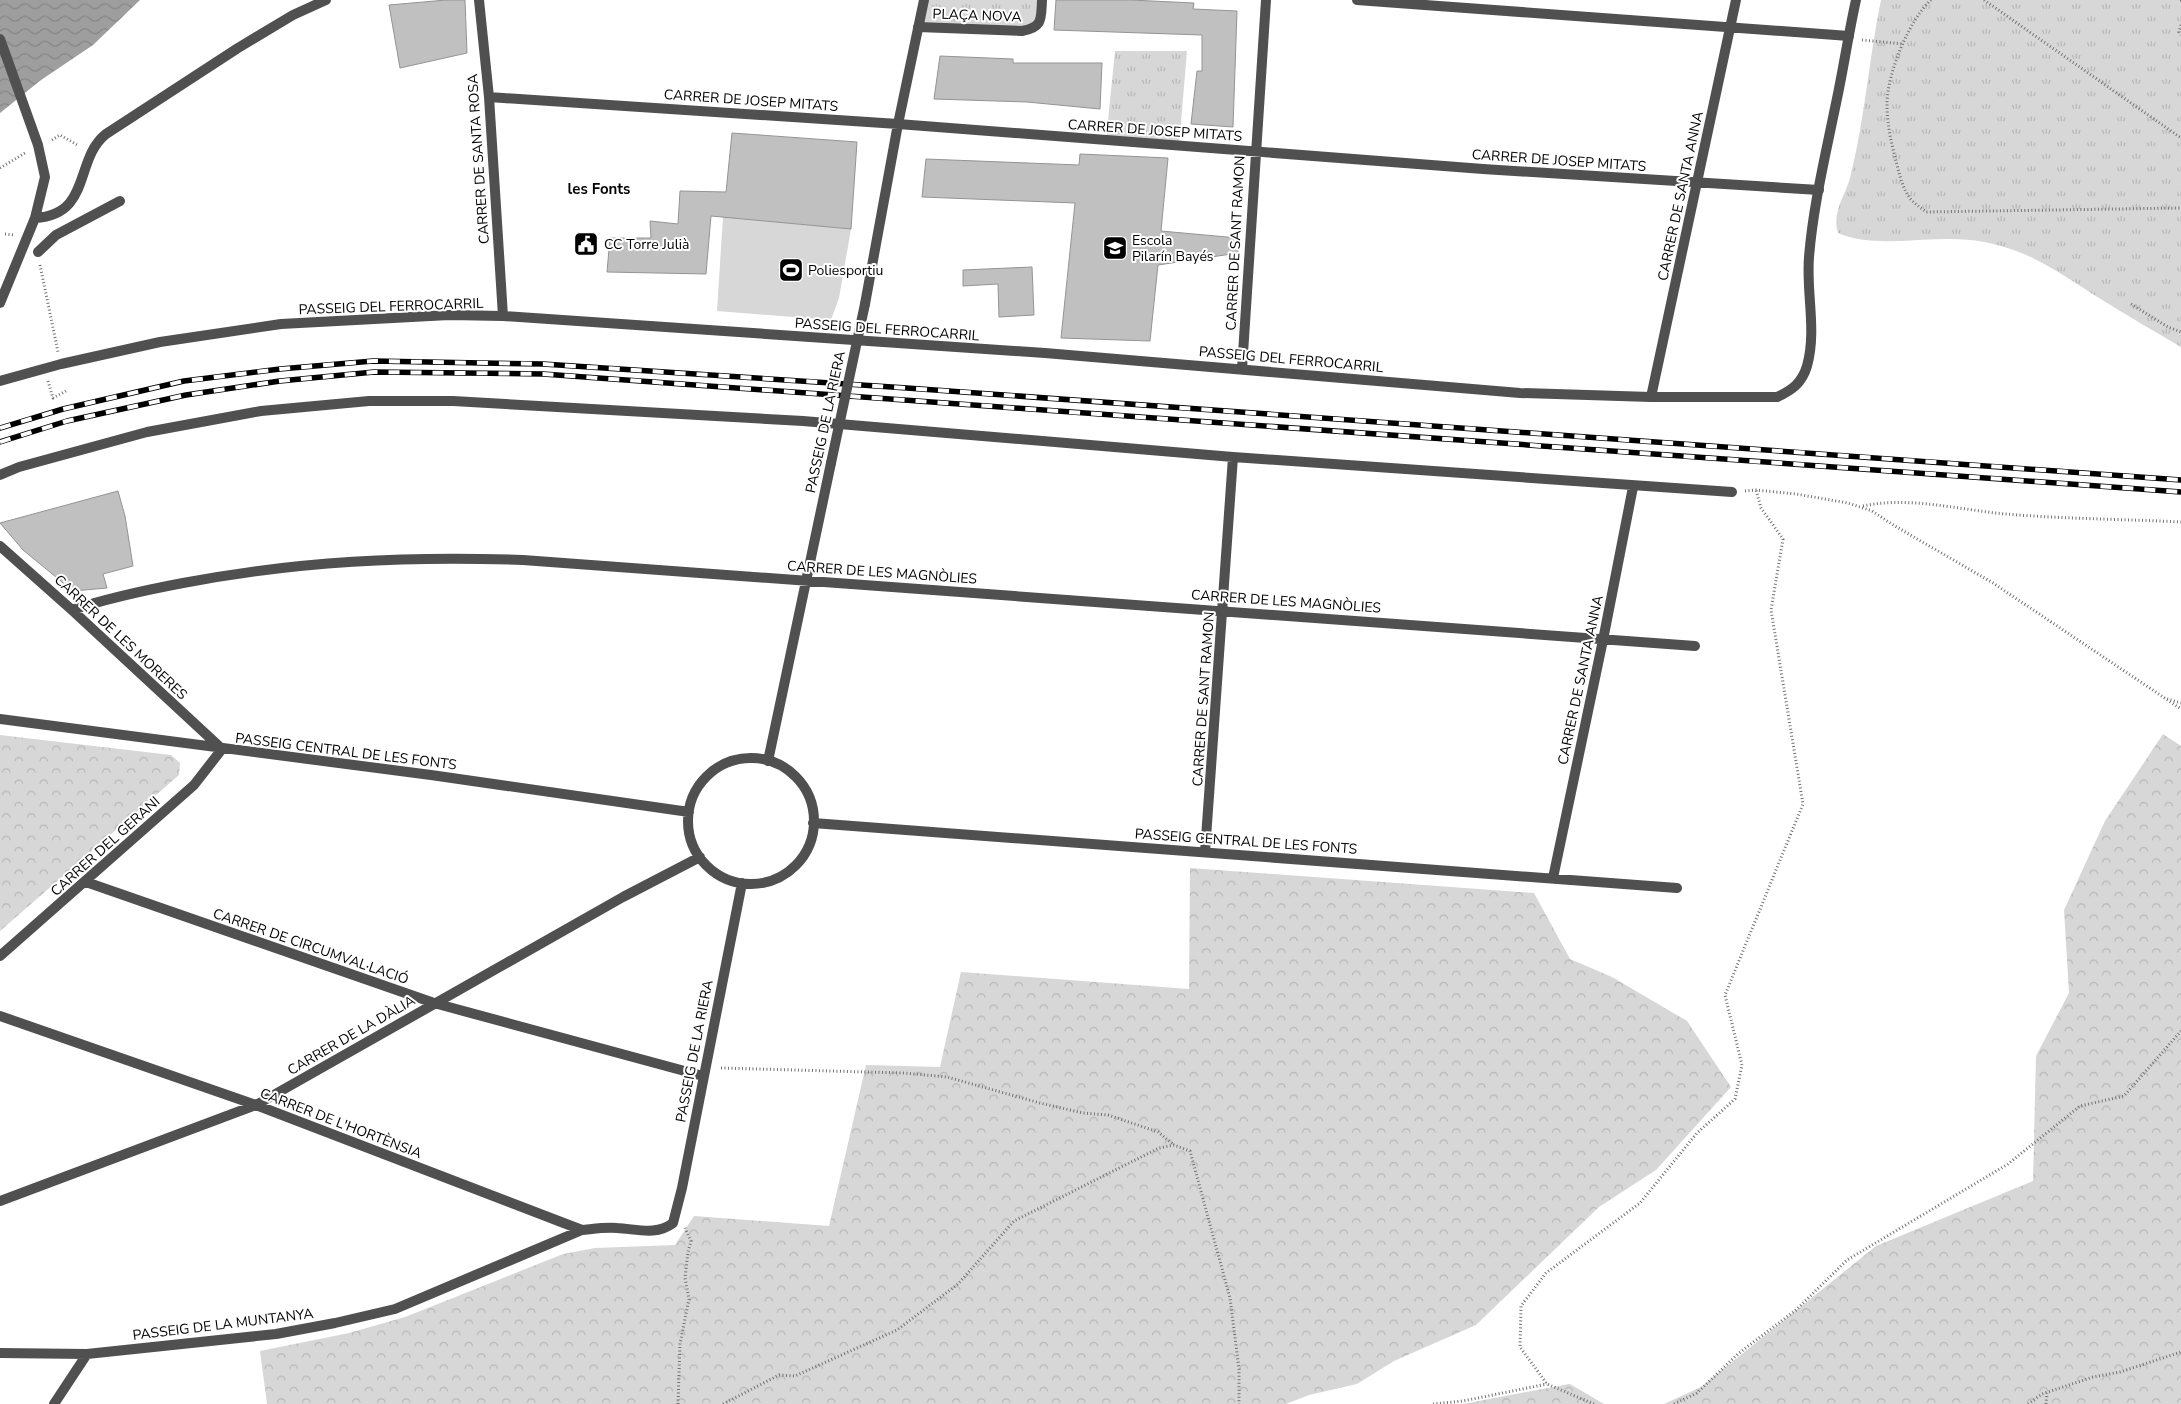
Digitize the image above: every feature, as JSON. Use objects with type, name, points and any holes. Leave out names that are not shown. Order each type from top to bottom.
[{"type":"street","points":[[35,218],[47,217],[58,213],[70,202],[82,182],[92,153],[99,140],[159,98],[293,15],[326,0]]},
{"type":"street","name":"CARRER DE SANTA ROSA","points":[[479,0],[489,97],[503,316]]},
{"type":"street","name":"PASSEIG DE LA RIERA","points":[[768,761],[864,304],[924,0]]},
{"type":"street","name":"PLAÇA NOVA","points":[[918,27],[1022,31],[1032,29],[1038,26],[1042,0]]},
{"type":"street","name":"CARRER DE SANT RAMON","points":[[1242,369],[1266,0]]},
{"type":"street","points":[[1358,0],[1849,36]]},
{"type":"street","name":"CARRER DE SANTA ANNA","points":[[1651,397],[1736,0]]},
{"type":"street","points":[[1819,190],[1856,0]]},
{"type":"street","points":[[0,39],[38,145],[45,177],[35,218],[0,303]]},
{"type":"street","name":"CARRER DE JOSEP MITATS","points":[[489,97],[898,124],[1819,190]]},
{"type":"street","name":"PASSEIG DEL FERROCARRIL","points":[[0,381],[61,364],[160,342],[281,324],[440,315],[503,316],[1242,369],[1520,393],[1651,397],[1777,397],[1791,390],[1798,383],[1807,367],[1810,354],[1809,255],[1819,190]]},
{"type":"street","points":[[38,252],[56,235],[120,201]]},
{"type":"street","points":[[0,475],[18,467],[147,432],[261,411],[369,401],[453,401],[803,421],[1233,457],[1732,492]]},
{"type":"street","name":"CARRER DE SANT RAMON","points":[[1206,852],[1233,457]]},
{"type":"street","name":"CARRER DE SANTA ANNA","points":[[1553,878],[1633,486]]},
{"type":"street","name":"CARRER DE LES MORERES","points":[[0,546],[222,749]]},
{"type":"street","name":"CARRER DE LES MAGNÒLIES","points":[[72,610],[158,588],[245,571],[353,560],[446,558],[523,560],[1694,646]]},
{"type":"street","name":"PASSEIG CENTRAL DE LES FONTS","points":[[0,719],[432,775],[689,812]]},
{"type":"street","name":"CARRER DEL GERANI","points":[[0,956],[194,785],[222,749]]},
{"type":"street","points":[[741,759],[768,761],[795,776],[806,790],[813,809],[813,832],[808,848],[795,866],[783,876],[766,883],[731,881],[714,873],[694,847],[689,833],[689,812],[693,798],[701,783],[726,763],[741,759]]},
{"type":"street","name":"PASSEIG CENTRAL DE LES FONTS","points":[[813,823],[1677,888]]},
{"type":"street","name":"CARRER DE LA DÀLIA","points":[[0,1201],[256,1105],[623,897],[700,857]]},
{"type":"street","name":"CARRER DE CIRCUMVAL·LACIÓ","points":[[86,882],[434,1004],[704,1072]]},
{"type":"street","name":"PASSEIG DE LA RIERA","points":[[674,1223],[742,883]]},
{"type":"street","name":"CARRER DE L'HORTÈNSIA","points":[[0,1016],[256,1105],[582,1230],[616,1228],[647,1231],[665,1229],[674,1223]]},
{"type":"street","name":"PASSEIG DE LA MUNTANYA","points":[[0,1353],[87,1354],[276,1334],[335,1323],[395,1309],[582,1230]]},
{"type":"street","points":[[54,1404],[87,1354]]},
{"type":"path","points":[[1931,0],[1916,20],[1904,44],[1890,80],[1887,102],[1888,128],[1898,171],[1909,197],[1926,212],[2181,208]]},
{"type":"path","points":[[1984,0],[2181,138]]},
{"type":"path","points":[[2181,25],[2179,32],[2181,35]]},
{"type":"path","points":[[1849,36],[1860,40],[1904,44]]},
{"type":"path","points":[[52,140],[60,135],[92,153]]},
{"type":"path","points":[[0,168],[38,145]]},
{"type":"path","points":[[5,234],[15,235]]},
{"type":"path","points":[[38,252],[59,355]]},
{"type":"path","points":[[2131,304],[2168,327],[2181,332]]},
{"type":"path","points":[[40,383],[47,380],[53,398],[66,391]]},
{"type":"path","points":[[1594,1404],[1547,1384],[1520,1347],[1521,1306],[1546,1273],[1640,1203],[1697,1133],[1735,1099],[1742,1065],[1726,995],[1803,804],[1771,610],[1783,539],[1761,508],[1756,490]]},
{"type":"path","points":[[1732,492],[1756,490],[1796,494],[1862,507],[1993,583],[2181,709]]},
{"type":"path","points":[[1862,507],[1877,503],[1907,503],[2006,514],[2181,522]]},
{"type":"path","points":[[2165,698],[2181,703]]},
{"type":"path","points":[[1674,1404],[1697,1393],[1739,1353],[1796,1310],[1847,1260],[2008,1164],[2080,1106],[2124,1096],[2181,1031]]},
{"type":"path","points":[[704,1072],[904,1073],[947,1077],[1040,1104],[1083,1113],[1108,1115],[1158,1132],[1174,1145],[1190,1151],[1230,1298],[1239,1369],[1239,1404]]},
{"type":"path","points":[[723,1404],[779,1375],[795,1376],[897,1330],[958,1284],[1014,1221],[1159,1148],[1174,1145]]},
{"type":"path","points":[[674,1223],[684,1226],[691,1241],[685,1278],[689,1299],[680,1344],[678,1404]]},
{"type":"path","points":[[2028,1404],[2046,1393],[2093,1377],[2120,1372],[2181,1352]]},
{"type":"path","points":[[1433,1404],[1463,1401],[1547,1384]]},
{"type":"path","points":[[2046,1393],[2046,1404]]},
{"type":"green space","points":[[924,0],[1042,0],[1032,29],[918,27]]},
{"type":"green space","points":[[1881,0],[2181,0],[2181,347],[2044,264],[2001,246],[1966,239],[1872,241],[1838,233],[1836,225],[1838,210],[1849,181],[1856,153]]},
{"type":"green space","points":[[1115,51],[1187,51],[1179,146],[1106,140]]},
{"type":"green space","points":[[723,217],[851,229],[839,298],[831,320],[717,311]]},
{"type":"green space","points":[[2163,734],[2181,746],[2181,1404],[1664,1404],[1701,1387],[1876,1246],[2033,1181],[2036,1056],[2069,993],[2064,910],[2105,821]]},
{"type":"green space","points":[[0,735],[171,755],[180,763],[179,775],[0,931]]},
{"type":"green space","points":[[1190,868],[1534,893],[1570,959],[1612,977],[1687,1021],[1731,1087],[1656,1170],[1599,1207],[1476,1325],[1394,1361],[1357,1384],[1309,1395],[1286,1404],[267,1404],[260,1351],[349,1333],[405,1317],[563,1254],[595,1248],[675,1245],[694,1216],[829,1226],[866,1065],[940,1067],[961,972],[1189,989]]},
{"type":"green space","points":[[1569,1384],[1604,1404],[1463,1404]]},
{"type":"water","points":[[0,0],[140,0],[93,45],[41,80],[0,113]]},
{"type":"building","points":[[465,0],[467,53],[400,68],[389,5]]},
{"type":"building","points":[[1056,0],[1131,0],[1194,3],[1193,9],[1237,11],[1233,127],[1191,124],[1197,71],[1202,71],[1202,35],[1054,30]]},
{"type":"building","points":[[940,56],[1013,59],[1013,63],[1102,63],[1100,109],[1027,102],[934,99]]},
{"type":"building","points":[[732,133],[857,142],[851,229],[711,216],[706,274],[607,272],[610,238],[651,238],[650,221],[678,224],[680,191],[726,192]]},
{"type":"building","name":"Escola Pilarín Bayés","points":[[1080,154],[1168,158],[1161,231],[1238,238],[1238,253],[1158,265],[1150,341],[1061,338],[1075,203],[922,197],[926,159],[1079,165]]},
{"type":"building","points":[[1032,267],[1034,315],[999,317],[998,284],[963,286],[963,270]]},
{"type":"building","points":[[118,491],[125,516],[133,566],[103,574],[107,588],[73,591],[23,550],[0,523]]},
{"type":"railway","points":[[0,428],[63,409],[184,381],[280,369],[373,361],[543,364],[907,388],[2181,480]]},
{"type":"railway","points":[[0,442],[67,421],[186,395],[280,381],[374,372],[543,374],[2181,492]]},
{"type":"place","name":"CC Torre Julià","points":[[586,244]]},
{"type":"place","name":"Escola Pilarín Bayés","points":[[1115,248]]},
{"type":"place","name":"Poliesportiu","points":[[791,270]]},
{"type":"district","name":"les Fonts","points":[[599,189]]}]
